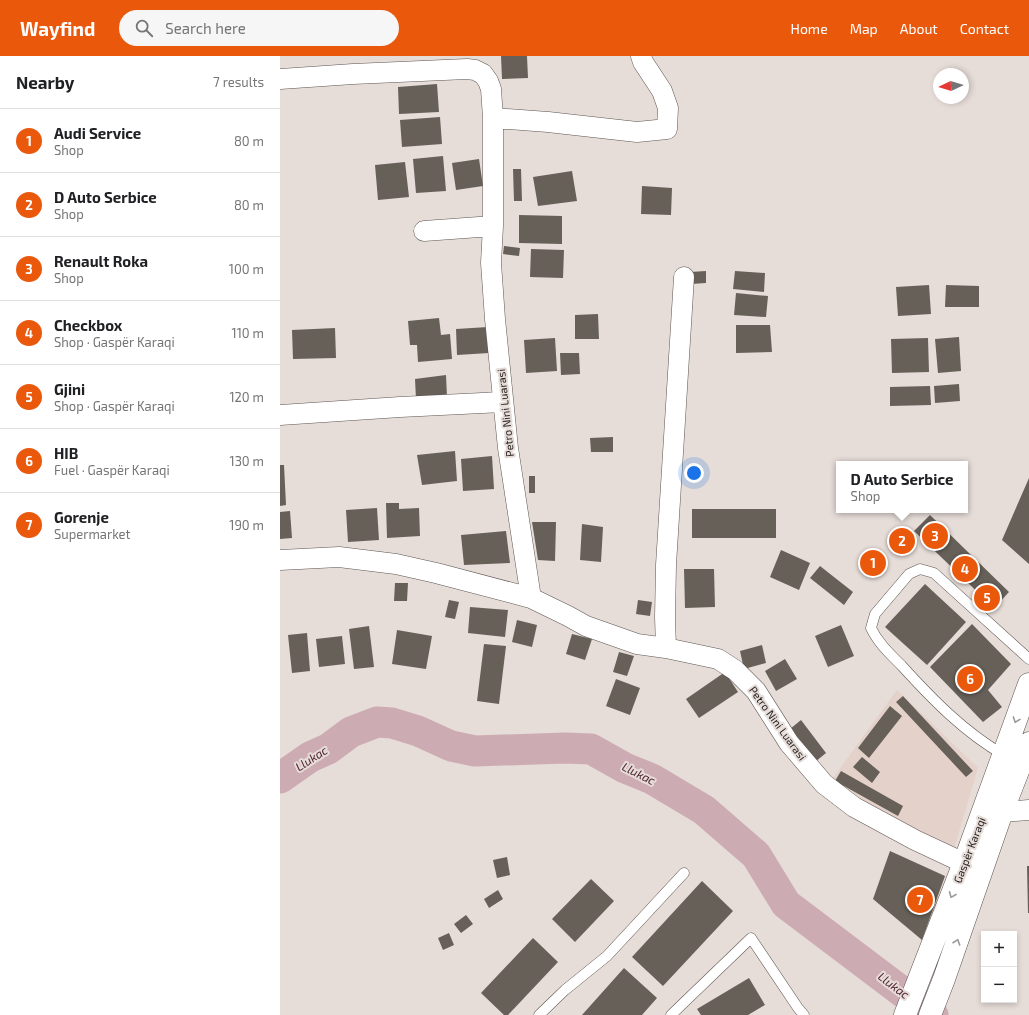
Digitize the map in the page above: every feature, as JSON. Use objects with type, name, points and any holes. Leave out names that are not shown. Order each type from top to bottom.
[{"type":"main road","name":"Gaspër Karaqi","points":[[930,1015],[944,979],[1021,755],[1029,684]]},
{"type":"main road","name":"Gaspër Karaqi","points":[[905,1015],[964,863],[1021,755]]},
{"type":"street","points":[[493,118],[548,122],[637,132],[667,129],[668,108],[662,91],[643,62],[641,56]]},
{"type":"street","name":"Petro Nini Luarasi","points":[[280,79],[467,69],[476,70],[483,74],[488,81],[491,89],[493,118],[493,226],[491,263],[508,448],[531,598]]},
{"type":"street","points":[[424,231],[493,226]]},
{"type":"street","points":[[666,648],[666,565],[684,277]]},
{"type":"street","points":[[280,415],[400,406],[503,402]]},
{"type":"street","name":"Petro Nini Luarasi","points":[[280,560],[339,557],[396,564],[436,573],[531,598],[586,626],[637,644],[666,648],[718,659],[735,670],[756,691],[789,743],[824,784],[854,808],[915,840],[964,863]]},
{"type":"street","points":[[1002,812],[1029,810]]},
{"type":"lane","points":[[1021,755],[969,732],[892,656],[876,639],[871,628],[875,614],[910,574],[920,569],[934,573],[1029,659]]},
{"type":"lane","points":[[539,1015],[565,990],[607,956],[684,873]]},
{"type":"lane","points":[[671,1015],[751,938],[804,1015]]},
{"type":"shaded area","points":[[897,690],[978,768],[953,852],[898,822],[831,781]]},
{"type":"building","points":[[501,56],[527,56],[528,78],[502,79]]},
{"type":"building","points":[[437,84],[439,112],[399,114],[398,87]]},
{"type":"building","points":[[440,117],[442,144],[402,147],[400,120]]},
{"type":"building","points":[[443,156],[446,191],[416,193],[413,159]]},
{"type":"building","points":[[479,159],[483,186],[456,190],[452,163]]},
{"type":"building","points":[[405,162],[409,197],[378,200],[375,165]]},
{"type":"building","points":[[513,169],[521,169],[522,201],[514,201]]},
{"type":"building","points":[[572,171],[577,201],[538,206],[533,177]]},
{"type":"building","points":[[642,186],[672,188],[671,215],[641,214]]},
{"type":"building","points":[[519,215],[562,216],[562,244],[519,243]]},
{"type":"building","points":[[504,246],[520,248],[519,256],[503,254]]},
{"type":"building","points":[[531,249],[564,250],[563,278],[530,277]]},
{"type":"building","points":[[706,271],[706,283],[691,284],[690,272]]},
{"type":"building","points":[[735,271],[765,273],[764,292],[733,289]]},
{"type":"building","points":[[929,285],[931,314],[898,316],[896,287]]},
{"type":"building","points":[[946,285],[979,286],[979,307],[945,307]]},
{"type":"building","points":[[736,293],[768,296],[766,317],[734,315]]},
{"type":"building","points":[[598,314],[599,339],[575,339],[575,315]]},
{"type":"building","points":[[439,318],[441,335],[450,334],[452,359],[418,362],[417,345],[410,345],[408,321]]},
{"type":"building","points":[[736,325],[770,325],[772,352],[736,353]]},
{"type":"building","points":[[488,327],[489,353],[457,355],[456,329]]},
{"type":"building","points":[[335,328],[336,358],[293,359],[292,330]]},
{"type":"building","points":[[959,337],[961,371],[938,373],[935,339]]},
{"type":"building","points":[[555,338],[557,371],[526,373],[524,340]]},
{"type":"building","points":[[928,338],[929,372],[892,373],[891,339]]},
{"type":"building","points":[[560,353],[579,353],[580,374],[561,375]]},
{"type":"building","points":[[446,375],[447,397],[416,399],[415,379]]},
{"type":"building","points":[[959,384],[960,401],[935,403],[934,386]]},
{"type":"building","points":[[930,386],[931,405],[890,406],[890,387]]},
{"type":"building","points":[[613,437],[613,452],[591,452],[590,438]]},
{"type":"building","points":[[455,451],[457,481],[422,485],[417,455]]},
{"type":"building","points":[[492,456],[494,489],[463,491],[461,459]]},
{"type":"building","points":[[280,465],[284,465],[286,505],[280,506]]},
{"type":"building","points":[[529,476],[535,476],[535,493],[529,493]]},
{"type":"building","points":[[1029,478],[1029,564],[1002,540]]},
{"type":"building","points":[[386,503],[399,503],[399,509],[419,508],[420,536],[387,538]]},
{"type":"building","points":[[377,508],[379,540],[348,542],[346,510]]},
{"type":"building","points":[[692,509],[776,509],[776,538],[692,538]]},
{"type":"building","points":[[290,511],[292,538],[280,539],[280,512]]},
{"type":"building","points":[[930,515],[1009,592],[994,608],[914,531]]},
{"type":"building","points":[[532,522],[556,522],[555,561],[538,560]]},
{"type":"building","points":[[582,524],[603,527],[601,562],[580,560]]},
{"type":"building","points":[[506,531],[510,563],[464,565],[461,535]]},
{"type":"building","points":[[781,550],[810,563],[799,590],[770,577]]},
{"type":"building","points":[[820,566],[853,592],[844,605],[810,578]]},
{"type":"building","points":[[684,569],[714,569],[715,607],[685,608]]},
{"type":"building","points":[[395,583],[408,583],[407,601],[394,601]]},
{"type":"building","points":[[925,584],[966,622],[927,665],[885,627]]},
{"type":"building","points":[[449,600],[459,602],[455,619],[445,617]]},
{"type":"building","points":[[638,600],[652,602],[650,616],[636,614]]},
{"type":"building","points":[[470,607],[508,610],[505,637],[468,633]]},
{"type":"building","points":[[517,620],[537,625],[532,647],[512,642]]},
{"type":"building","points":[[972,624],[1011,664],[988,690],[1002,707],[983,722],[930,667]]},
{"type":"building","points":[[841,625],[854,656],[828,667],[815,636]]},
{"type":"building","points":[[369,626],[374,667],[354,669],[349,629]]},
{"type":"building","points":[[397,630],[432,636],[426,669],[392,664]]},
{"type":"building","points":[[307,633],[310,671],[292,673],[288,635]]},
{"type":"building","points":[[572,634],[592,639],[585,660],[566,654]]},
{"type":"building","points":[[342,636],[345,664],[319,667],[316,639]]},
{"type":"building","points":[[484,644],[506,646],[499,704],[477,701]]},
{"type":"building","points":[[762,645],[766,663],[744,669],[740,651]]},
{"type":"building","points":[[619,652],[634,656],[627,676],[613,672]]},
{"type":"building","points":[[785,659],[797,679],[776,691],[765,671]]},
{"type":"building","points":[[725,672],[738,692],[699,718],[686,699]]},
{"type":"building","points":[[616,679],[640,688],[630,715],[606,706]]},
{"type":"building","points":[[903,696],[973,771],[966,777],[896,702]]},
{"type":"building","points":[[890,706],[902,716],[869,758],[858,748]]},
{"type":"building","points":[[801,720],[826,753],[815,762],[790,729]]},
{"type":"building","points":[[862,757],[880,772],[872,783],[853,767]]},
{"type":"building","points":[[841,771],[903,806],[898,816],[835,781]]},
{"type":"building","points":[[890,851],[945,876],[922,940],[873,899]]},
{"type":"building","points":[[507,857],[510,875],[497,878],[493,860]]},
{"type":"building","points":[[1027,866],[1029,866],[1029,913],[1028,913]]},
{"type":"building","points":[[591,879],[614,901],[575,942],[552,919]]},
{"type":"building","points":[[702,881],[733,911],[663,986],[632,957]]},
{"type":"building","points":[[498,890],[503,899],[489,908],[484,899]]},
{"type":"building","points":[[466,915],[473,924],[461,933],[454,924]]},
{"type":"building","points":[[449,933],[454,945],[443,950],[438,938]]},
{"type":"building","points":[[533,938],[558,962],[508,1015],[504,1015],[481,993]]},
{"type":"building","points":[[624,968],[657,998],[642,1015],[582,1015]]},
{"type":"building","points":[[749,978],[765,1005],[748,1015],[701,1015],[697,1009]]},
{"type":"waterway","name":"Llukac","points":[[280,778],[310,757],[328,749],[351,732],[377,722],[392,723],[418,731],[451,746],[475,751],[565,748],[591,749],[625,768],[652,779],[704,810],[756,855],[786,904],[933,1015]]},
{"type":"place","name":"Renault Roka","points":[[935,536]]},
{"type":"place","name":"D Auto Serbice","points":[[902,541]]},
{"type":"place","name":"Audi Service","points":[[873,563]]},
{"type":"place","name":"Checkbox","points":[[965,569]]},
{"type":"place","name":"Gjini","points":[[987,598]]},
{"type":"place","name":"HIB","points":[[970,679]]},
{"type":"place","name":"Gorenje","points":[[920,900]]}]
